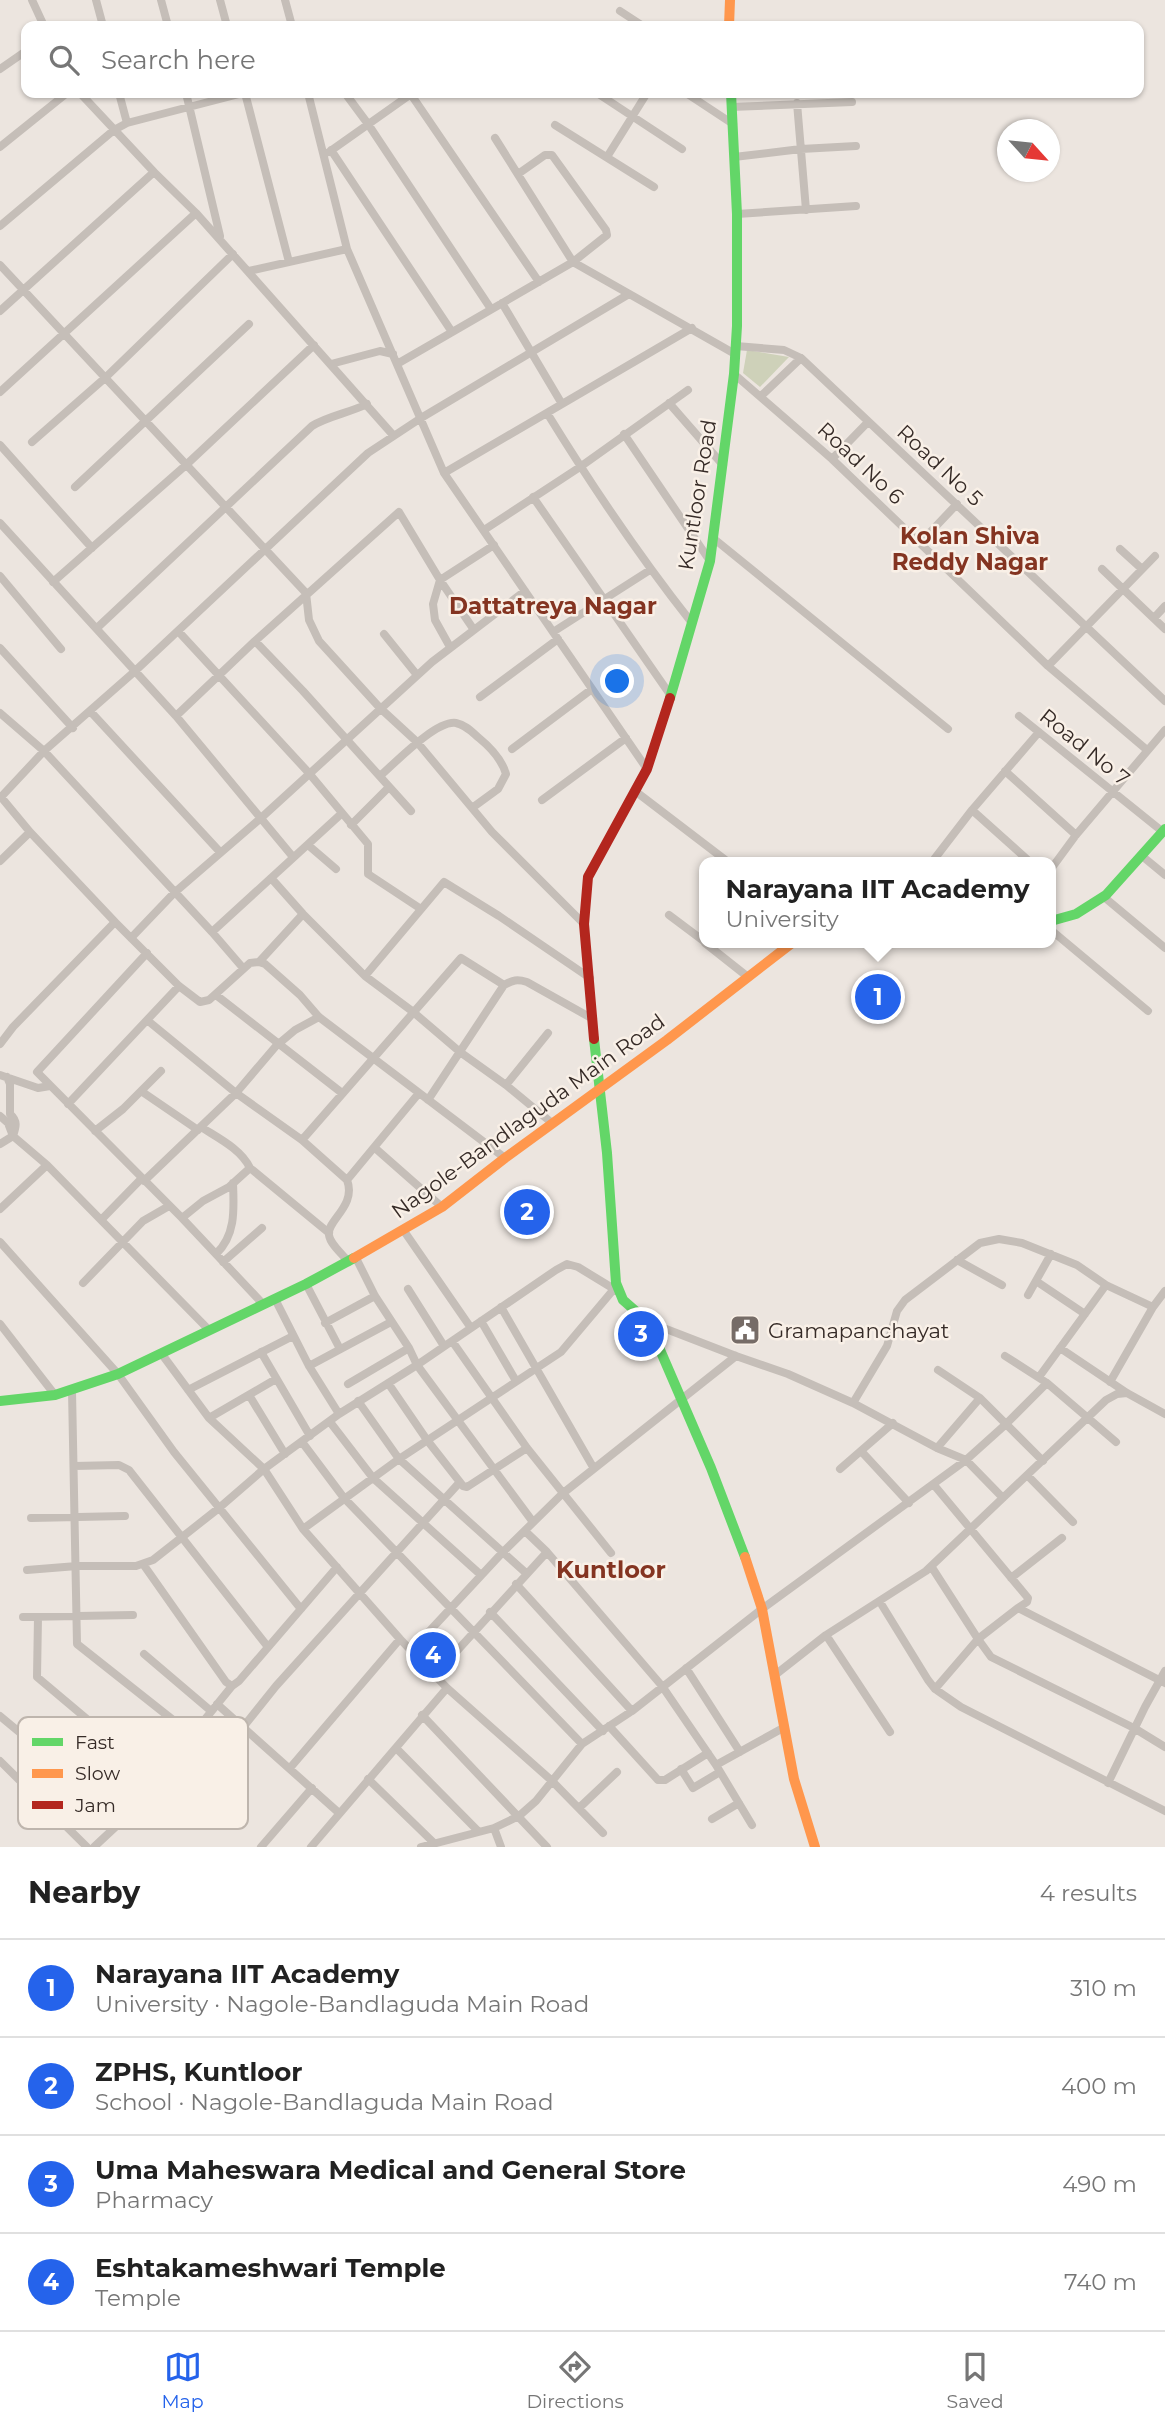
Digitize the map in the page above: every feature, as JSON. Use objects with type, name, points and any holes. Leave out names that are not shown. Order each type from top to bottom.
[{"type":"street","points":[[32,0],[42,21]]},
{"type":"street","points":[[96,0],[102,21]]},
{"type":"street","points":[[161,0],[167,21]]},
{"type":"street","points":[[220,0],[226,21]]},
{"type":"street","points":[[285,0],[291,21]]},
{"type":"street","points":[[729,21],[730,0]]},
{"type":"street","points":[[620,11],[635,21]]},
{"type":"street","points":[[0,69],[21,54]]},
{"type":"street","points":[[0,147],[61,98]]},
{"type":"street","points":[[85,98],[197,213],[393,435]]},
{"type":"street","points":[[120,98],[127,123]]},
{"type":"street","points":[[188,98],[220,240]]},
{"type":"street","points":[[0,226],[114,130],[127,123],[223,98]]},
{"type":"street","points":[[245,98],[289,262]]},
{"type":"street","points":[[310,98],[327,153],[347,248],[444,473],[646,769]]},
{"type":"street","points":[[349,98],[491,309]]},
{"type":"street","points":[[327,153],[403,98]]},
{"type":"street","points":[[413,98],[539,282]]},
{"type":"street","points":[[605,98],[682,149]]},
{"type":"street","points":[[607,157],[644,98]]},
{"type":"street","points":[[694,98],[733,124]]},
{"type":"street","name":"Kuntloor Road","points":[[616,1291],[607,1153],[598,1089],[584,924],[584,895],[588,877],[646,769],[671,696],[710,561],[734,374],[737,214],[731,98]]},
{"type":"street","points":[[731,107],[852,102]]},
{"type":"street","points":[[797,103],[806,210]]},
{"type":"street","points":[[555,125],[654,187]]},
{"type":"street","points":[[495,138],[573,262],[735,350]]},
{"type":"street","points":[[734,157],[856,146]]},
{"type":"street","points":[[327,153],[452,332]]},
{"type":"street","points":[[397,364],[573,262],[607,235],[552,155],[545,155],[518,174]]},
{"type":"street","points":[[0,311],[154,172]]},
{"type":"street","points":[[737,214],[856,206]]},
{"type":"street","points":[[0,392],[197,213]]},
{"type":"street","points":[[249,271],[347,248]]},
{"type":"street","points":[[32,442],[105,378],[233,254]]},
{"type":"street","points":[[0,265],[306,593],[309,620],[319,641],[380,708],[416,742],[492,832],[584,924]]},
{"type":"street","points":[[505,1158],[319,1017],[300,995],[265,964],[250,963],[216,995],[200,1002],[179,986],[115,922],[0,797],[44,751],[134,672],[368,453],[393,435],[629,294]]},
{"type":"street","points":[[502,303],[562,404]]},
{"type":"street","points":[[75,487],[249,324]]},
{"type":"street","points":[[444,473],[692,328]]},
{"type":"street","points":[[53,582],[186,465],[314,345]]},
{"type":"street","name":"Road No 5","points":[[735,350],[784,349],[800,358],[1165,701]]},
{"type":"street","points":[[331,363],[380,351],[393,354]]},
{"type":"street","points":[[761,396],[800,358]]},
{"type":"street","name":"Road No 6","points":[[734,374],[832,459],[1048,666],[1147,750]]},
{"type":"street","points":[[484,530],[580,467],[688,390]]},
{"type":"street","points":[[669,403],[723,465]]},
{"type":"street","points":[[97,628],[312,426],[367,404]]},
{"type":"street","points":[[547,413],[650,570],[692,624]]},
{"type":"street","points":[[832,459],[868,422]]},
{"type":"street","points":[[624,434],[710,561]]},
{"type":"street","points":[[0,445],[92,548]]},
{"type":"street","points":[[533,497],[671,696]]},
{"type":"street","points":[[920,543],[957,505]]},
{"type":"street","points":[[176,716],[306,593],[399,512],[474,630]]},
{"type":"street","points":[[0,523],[176,716],[293,857]]},
{"type":"street","points":[[713,538],[948,729]]},
{"type":"street","points":[[450,648],[435,620],[433,604],[440,580],[494,545]]},
{"type":"street","points":[[1120,548],[1142,569]]},
{"type":"street","points":[[1048,666],[1155,556]]},
{"type":"street","points":[[1102,569],[1165,629]]},
{"type":"street","points":[[480,697],[603,599],[650,570]]},
{"type":"street","points":[[0,576],[61,649]]},
{"type":"street","points":[[131,937],[174,893],[261,818],[308,772],[417,675],[525,591]]},
{"type":"street","points":[[1154,618],[1165,606]]},
{"type":"street","points":[[178,631],[308,772],[368,844],[368,874],[421,909]]},
{"type":"street","points":[[384,634],[417,675]]},
{"type":"street","points":[[255,641],[411,811]]},
{"type":"street","points":[[1,651],[73,728]]},
{"type":"street","points":[[512,749],[592,689]]},
{"type":"street","points":[[90,711],[220,852]]},
{"type":"street","points":[[0,713],[44,751],[243,968]]},
{"type":"street","name":"Road No 7","points":[[1019,716],[1164,830]]},
{"type":"street","points":[[380,776],[416,742],[448,723],[465,726],[503,765],[506,774],[498,789],[472,808]]},
{"type":"street","points":[[1056,862],[1165,730]]},
{"type":"street","points":[[936,857],[1004,771],[1039,732]]},
{"type":"street","points":[[542,800],[626,738]]},
{"type":"street","points":[[1004,771],[1076,835]]},
{"type":"street","points":[[351,825],[389,787]]},
{"type":"street","points":[[635,791],[721,857]]},
{"type":"street","points":[[972,810],[1024,857]]},
{"type":"street","points":[[212,932],[341,814]]},
{"type":"street","points":[[1056,920],[1076,914],[1104,897],[1164,830]]},
{"type":"street","points":[[0,861],[30,832]]},
{"type":"street","points":[[308,845],[336,869]]},
{"type":"street","points":[[1142,856],[1165,875]]},
{"type":"street","points":[[271,878],[365,976],[552,1123]]},
{"type":"street","points":[[365,976],[444,882],[590,978]]},
{"type":"street","points":[[1104,897],[1165,948]]},
{"type":"street","points":[[259,962],[303,914]]},
{"type":"street","points":[[669,915],[699,938]]},
{"type":"street","points":[[0,1045],[13,1027],[115,922]]},
{"type":"street","points":[[1056,934],[1148,1011]]},
{"type":"street","points":[[712,948],[748,977]]},
{"type":"street","name":"Nagole-Bandlaguda Main Road","points":[[0,1401],[55,1395],[118,1374],[306,1284],[404,1231],[442,1207],[667,1040],[786,948]]},
{"type":"street","points":[[147,953],[38,1069],[38,1074],[263,1304]]},
{"type":"street","points":[[302,1140],[461,957],[504,985]]},
{"type":"street","points":[[428,1100],[504,985],[519,979],[593,1019]]},
{"type":"street","points":[[68,1104],[179,986]]},
{"type":"street","points":[[216,995],[342,1093]]},
{"type":"street","points":[[102,1219],[236,1093],[280,1043],[319,1017]]},
{"type":"street","points":[[148,1020],[236,1093],[302,1140],[346,1180],[349,1188],[345,1206],[329,1233],[330,1239],[352,1260],[409,1348],[417,1365],[533,1522]]},
{"type":"street","points":[[506,1085],[548,1033]]},
{"type":"street","points":[[95,1130],[123,1109],[161,1071]]},
{"type":"street","points":[[3,1076],[38,1088],[50,1086]]},
{"type":"street","points":[[0,1144],[13,1136],[16,1125],[15,1118],[10,1114],[10,1084],[3,1076]]},
{"type":"street","points":[[141,1091],[232,1147],[246,1160],[250,1168],[329,1233]]},
{"type":"street","points":[[346,1180],[419,1093]]},
{"type":"street","points":[[0,1116],[8,1123],[13,1136],[102,1219],[209,1331]]},
{"type":"street","points":[[375,1148],[442,1207]]},
{"type":"street","points":[[0,1209],[47,1165]]},
{"type":"street","points":[[182,1219],[250,1168]]},
{"type":"street","points":[[216,1254],[223,1247],[234,1216],[233,1183]]},
{"type":"street","points":[[83,1283],[143,1221],[169,1206]]},
{"type":"street","points":[[223,1262],[262,1228]]},
{"type":"street","points":[[404,1231],[471,1328]]},
{"type":"street","points":[[853,1403],[887,1346],[897,1311],[905,1300],[957,1260],[992,1239],[1022,1243],[1051,1254],[1077,1265],[1106,1285],[1153,1307]]},
{"type":"street","points":[[0,1242],[118,1374],[174,1452],[301,1609]]},
{"type":"street","points":[[1028,1295],[1051,1254]]},
{"type":"street","points":[[957,1260],[1002,1285]]},
{"type":"street","points":[[27,1570],[143,1564],[152,1560],[264,1469],[339,1414],[567,1264],[578,1267],[616,1291],[648,1322],[788,1374],[853,1403],[937,1448],[966,1460],[1003,1498]]},
{"type":"street","points":[[1036,1281],[1085,1314]]},
{"type":"street","points":[[306,1284],[340,1349]]},
{"type":"street","points":[[422,1847],[433,1842],[460,1843],[478,1831],[494,1828],[519,1816],[536,1801],[582,1744],[632,1711],[762,1609],[966,1460],[1005,1425],[1043,1380],[1060,1348],[1106,1285]]},
{"type":"street","points":[[408,1289],[562,1494],[611,1553]]},
{"type":"street","points":[[303,1529],[399,1459],[561,1352],[616,1291]]},
{"type":"street","points":[[1110,1382],[1165,1291]]},
{"type":"street","points":[[325,1323],[375,1296]]},
{"type":"street","points":[[275,1299],[309,1366],[339,1414]]},
{"type":"street","points":[[501,1307],[593,1468]]},
{"type":"street","points":[[481,1321],[516,1381]]},
{"type":"street","points":[[309,1366],[391,1322]]},
{"type":"street","points":[[648,1322],[746,1559],[762,1609],[794,1779],[815,1847]]},
{"type":"street","points":[[0,1324],[55,1395]]},
{"type":"street","points":[[188,1390],[293,1336]]},
{"type":"street","points":[[348,1384],[409,1348]]},
{"type":"street","points":[[1060,1348],[1127,1393],[1165,1414]]},
{"type":"street","points":[[261,1352],[310,1436]]},
{"type":"street","points":[[161,1353],[209,1418],[264,1469],[303,1529],[411,1651],[447,1688],[551,1780],[603,1833]]},
{"type":"street","points":[[411,1651],[502,1553],[562,1494],[736,1356]]},
{"type":"street","points":[[1005,1356],[1043,1380],[1116,1442]]},
{"type":"street","points":[[938,1370],[980,1398],[1043,1461]]},
{"type":"street","points":[[209,1418],[276,1379]]},
{"type":"street","points":[[388,1383],[459,1483],[467,1487],[527,1448]]},
{"type":"street","points":[[72,1391],[77,1644],[169,1717]]},
{"type":"street","points":[[775,1675],[826,1635],[932,1566],[1106,1400],[1117,1394],[1127,1393]]},
{"type":"street","points":[[249,1395],[285,1454]]},
{"type":"street","points":[[937,1448],[980,1398]]},
{"type":"street","points":[[358,1401],[399,1459],[526,1573]]},
{"type":"street","points":[[330,1422],[373,1478],[481,1575]]},
{"type":"street","points":[[840,1469],[893,1423]]},
{"type":"street","points":[[302,1442],[344,1498],[582,1744]]},
{"type":"street","points":[[862,1451],[909,1503]]},
{"type":"street","points":[[74,1466],[119,1465],[130,1470],[268,1647]]},
{"type":"street","points":[[1028,1476],[1073,1522]]},
{"type":"street","points":[[248,1721],[359,1592],[459,1483]]},
{"type":"street","points":[[934,1485],[1028,1598],[1027,1602],[978,1639],[935,1689]]},
{"type":"street","points":[[31,1518],[125,1516]]},
{"type":"street","points":[[525,1531],[547,1552],[662,1686],[718,1768],[752,1825]]},
{"type":"street","points":[[1011,1578],[1062,1538]]},
{"type":"street","points":[[435,1675],[547,1552]]},
{"type":"street","points":[[143,1564],[226,1682],[232,1686]]},
{"type":"street","points":[[932,1566],[991,1657],[1165,1746]]},
{"type":"street","points":[[207,1717],[337,1567]]},
{"type":"street","points":[[516,1584],[632,1711]]},
{"type":"street","points":[[880,1602],[935,1689],[961,1707],[1165,1811]]},
{"type":"street","points":[[1018,1608],[1163,1682]]},
{"type":"street","points":[[490,1612],[658,1780],[665,1780],[708,1753]]},
{"type":"street","points":[[23,1617],[133,1615]]},
{"type":"street","points":[[38,1617],[37,1678],[84,1717]]},
{"type":"street","points":[[826,1635],[890,1732]]},
{"type":"street","points":[[290,1768],[400,1639]]},
{"type":"street","points":[[144,1654],[211,1712]]},
{"type":"street","points":[[686,1668],[740,1752]]},
{"type":"street","points":[[1108,1783],[1134,1728],[1163,1682],[1165,1671]]},
{"type":"street","points":[[311,1847],[447,1688]]},
{"type":"street","points":[[217,1704],[233,1717]]},
{"type":"street","points":[[422,1715],[547,1847]]},
{"type":"street","points":[[0,1716],[18,1731]]},
{"type":"street","points":[[681,1769],[693,1788],[740,1752],[783,1728]]},
{"type":"street","points":[[248,1730],[340,1813]]},
{"type":"street","points":[[396,1748],[478,1831]]},
{"type":"street","points":[[0,1761],[18,1779]]},
{"type":"street","points":[[579,1808],[617,1772]]},
{"type":"street","points":[[368,1779],[433,1842]]},
{"type":"street","points":[[261,1847],[312,1788]]},
{"type":"street","points":[[712,1819],[739,1803]]},
{"type":"street","points":[[494,1828],[501,1847]]},
{"type":"street","points":[[69,1829],[87,1847]]},
{"type":"street","points":[[94,1847],[113,1829]]},
{"type":"green space","points":[[747,350],[789,357],[760,387],[743,373]]},
{"type":"traffic: fast","points":[[670,698],[710,561],[734,374],[737,214],[731,98]]},
{"type":"traffic: fast","points":[[1056,920],[1076,914],[1106,895],[1165,829]]},
{"type":"traffic: fast","points":[[594,1039],[607,1153],[616,1283],[623,1300],[648,1322],[711,1468],[745,1557]]},
{"type":"traffic: fast","points":[[0,1401],[55,1395],[118,1374],[306,1284],[354,1258]]},
{"type":"traffic: slow","points":[[729,21],[730,0]]},
{"type":"traffic: slow","points":[[354,1258],[442,1207],[786,948]]},
{"type":"traffic: slow","points":[[745,1557],[762,1609],[794,1779],[815,1847]]},
{"type":"traffic: jam","points":[[594,1039],[584,924],[588,877],[647,769],[670,698]]},
{"type":"place","name":"Narayana IIT Academy","points":[[878,997]]},
{"type":"place","name":"ZPHS, Kuntloor","points":[[527,1212]]},
{"type":"place","name":"Gramapanchayat","points":[[745,1330]]},
{"type":"place","name":"Uma Maheswara Medical and General Store","points":[[641,1334]]},
{"type":"place","name":"Eshtakameshwari Temple","points":[[433,1655]]},
{"type":"district","name":"Kolan Shiva Reddy Nagar","points":[[970,549]]},
{"type":"district","name":"Dattatreya Nagar","points":[[553,606]]},
{"type":"district","name":"Kuntloor","points":[[611,1569]]}]
